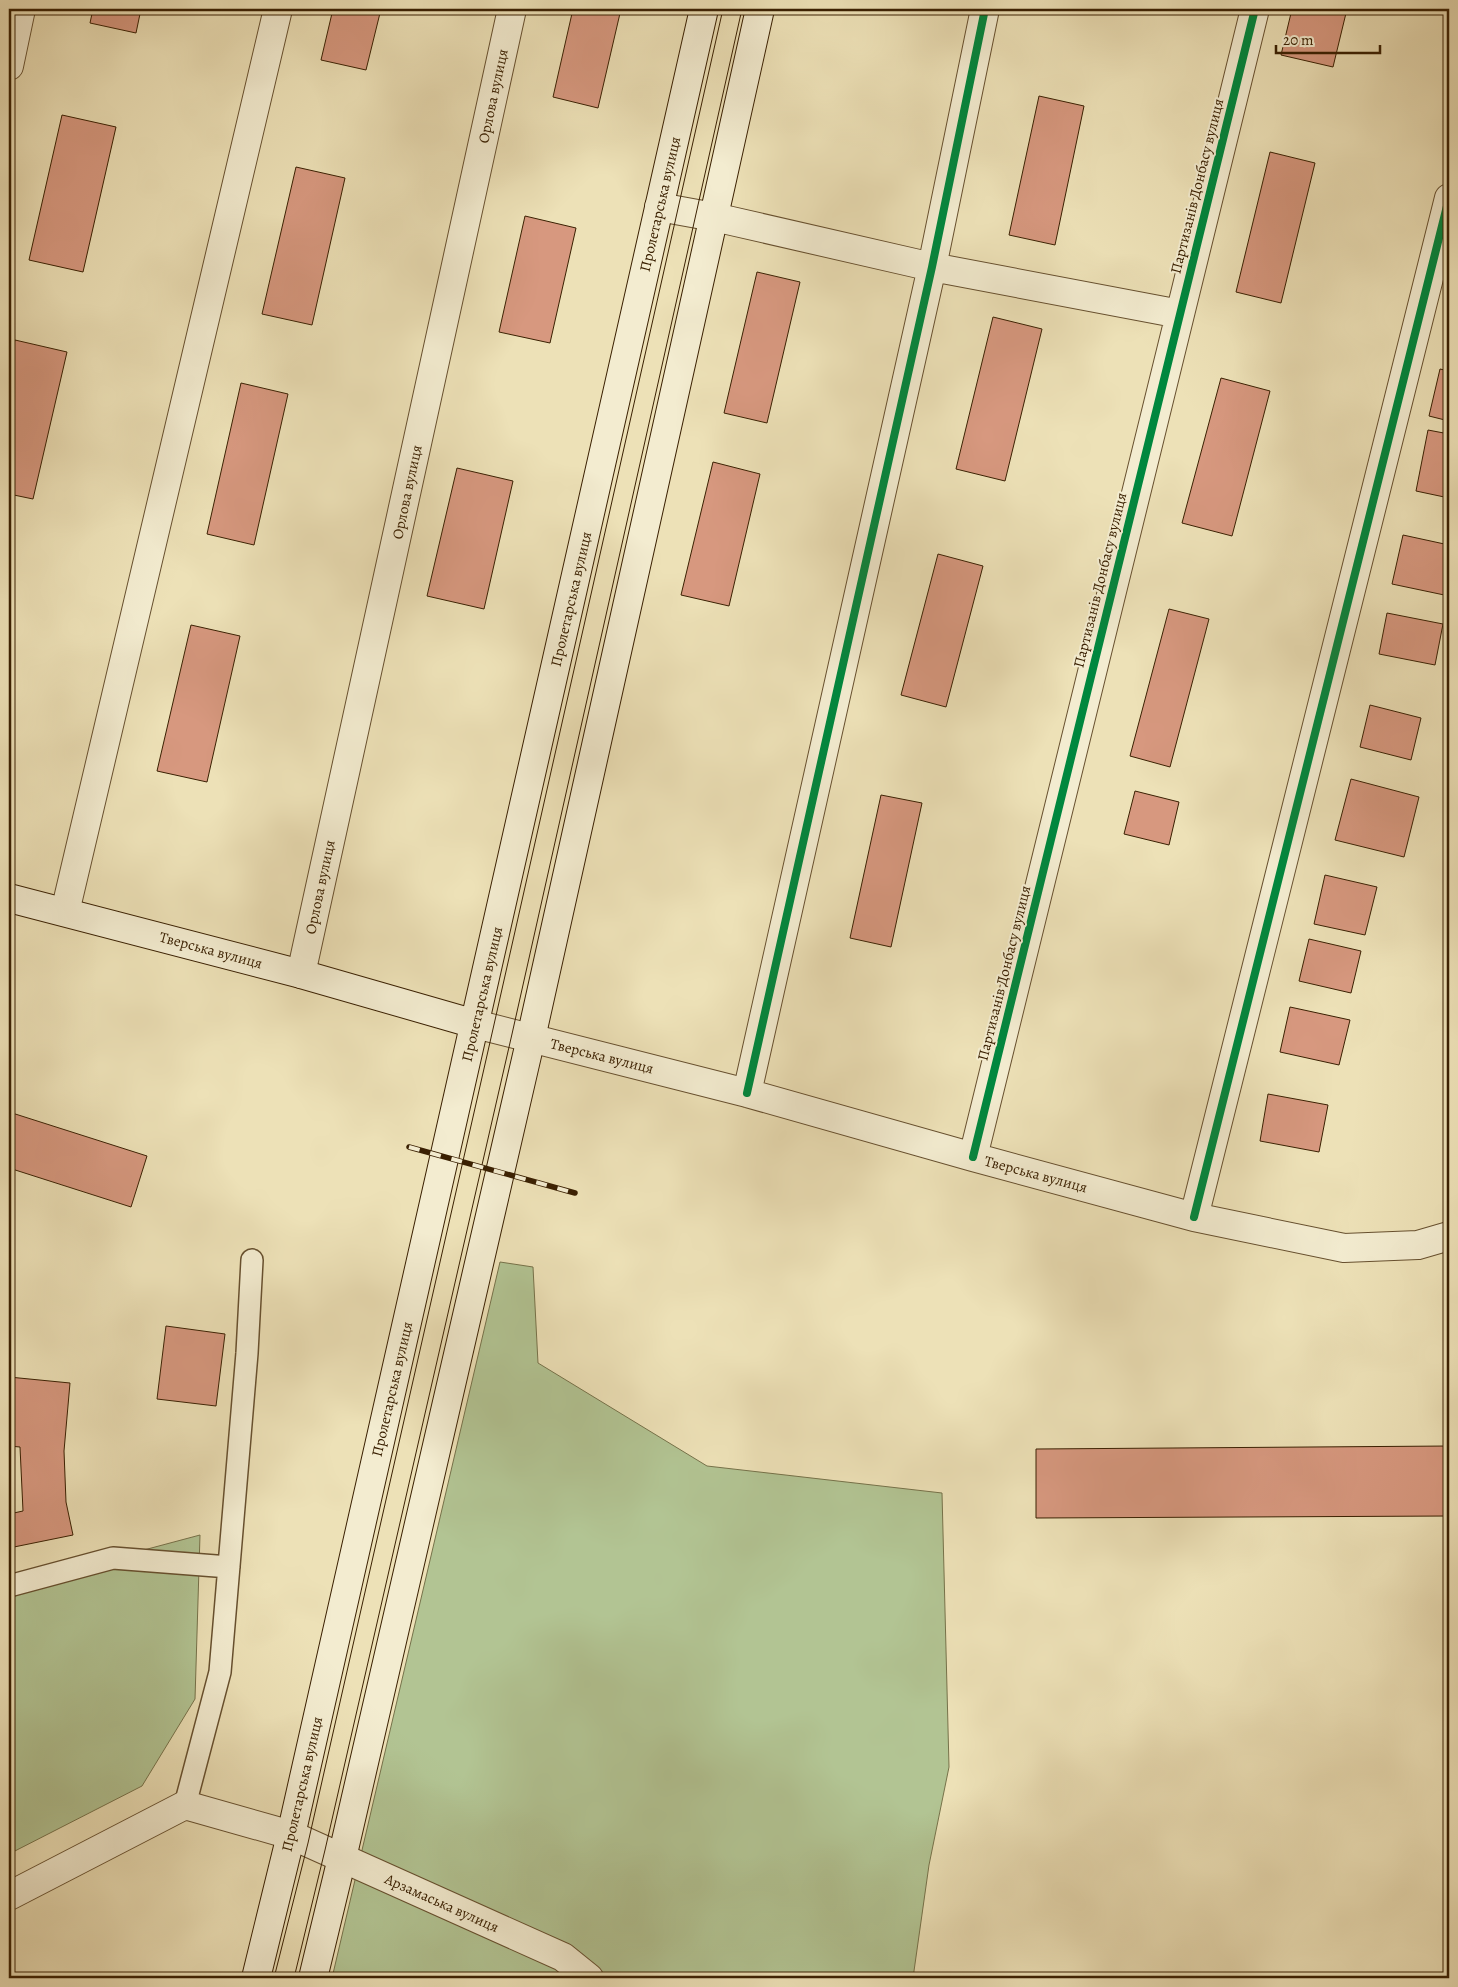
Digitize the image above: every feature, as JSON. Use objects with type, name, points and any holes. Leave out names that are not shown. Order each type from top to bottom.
[{"type":"street","points":[[9,66],[21,9]]},
{"type":"street","points":[[65,912],[278,9]]},
{"type":"street","name":"Орлова вулиця","points":[[301,974],[512,9]]},
{"type":"street","name":"Пролетарська вулиця","points":[[256,1978],[291,1835],[704,9]]},
{"type":"street","points":[[313,1978],[531,1038],[760,9]]},
{"type":"street","points":[[747,1093],[932,267],[985,9]]},
{"type":"street","name":"Партизанів Донбасу вулиця","points":[[973,1157],[1255,9]]},
{"type":"street","points":[[1194,1217],[1449,198]]},
{"type":"street","points":[[659,207],[932,267],[1180,314]]},
{"type":"street","name":"Тверська вулиця","points":[[9,898],[301,974],[475,1024],[747,1093],[1194,1217],[1344,1248],[1418,1245],[1449,1236]]},
{"type":"street","points":[[9,1896],[185,1805]]},
{"type":"street","name":"Арзамаська вулиця","points":[[185,1805],[291,1835],[564,1957],[589,1978]]},
{"type":"lane","points":[[185,1805],[220,1672],[247,1353],[252,1260]]},
{"type":"lane","points":[[9,1586],[113,1558],[229,1568]]},
{"type":"green space","points":[[500,1262],[533,1267],[538,1363],[707,1466],[942,1493],[949,1767],[929,1865],[913,1978],[332,1978]]},
{"type":"green space","points":[[200,1535],[195,1699],[142,1786],[9,1854],[9,1586]]},
{"type":"building","points":[[93,9],[141,9],[136,33],[90,23]]},
{"type":"building","points":[[333,9],[381,9],[366,70],[321,60]]},
{"type":"building","points":[[573,9],[621,9],[598,108],[553,97]]},
{"type":"building","points":[[1292,9],[1347,9],[1333,67],[1281,55]]},
{"type":"building","points":[[1039,96],[1084,106],[1055,245],[1009,235]]},
{"type":"building","points":[[62,115],[116,127],[83,272],[29,260]]},
{"type":"building","points":[[1270,152],[1315,163],[1281,303],[1236,292]]},
{"type":"building","points":[[296,167],[345,178],[312,325],[262,314]]},
{"type":"building","points":[[525,216],[576,228],[550,343],[499,332]]},
{"type":"building","points":[[757,272],[800,282],[767,423],[724,413]]},
{"type":"building","points":[[993,317],[1042,329],[1005,481],[956,469]]},
{"type":"building","points":[[15,340],[67,352],[33,499],[9,494],[9,365]]},
{"type":"building","points":[[1440,369],[1449,371],[1449,421],[1429,416]]},
{"type":"building","points":[[1221,378],[1270,391],[1232,536],[1182,523]]},
{"type":"building","points":[[241,383],[288,394],[254,545],[207,534]]},
{"type":"building","points":[[1428,430],[1449,434],[1449,498],[1416,491]]},
{"type":"building","points":[[713,462],[760,474],[729,606],[681,595]]},
{"type":"building","points":[[457,468],[513,481],[484,609],[427,596]]},
{"type":"building","points":[[1403,535],[1449,545],[1449,596],[1392,584]]},
{"type":"building","points":[[938,554],[983,566],[946,707],[901,695]]},
{"type":"building","points":[[9,585],[14,586],[9,609]]},
{"type":"building","points":[[1169,609],[1209,619],[1170,767],[1130,756]]},
{"type":"building","points":[[1387,613],[1443,624],[1435,665],[1379,654]]},
{"type":"building","points":[[191,625],[240,636],[207,782],[157,771]]},
{"type":"building","points":[[1370,705],[1421,718],[1411,760],[1360,747]]},
{"type":"building","points":[[1351,779],[1419,797],[1404,857],[1335,840]]},
{"type":"building","points":[[1135,791],[1179,802],[1169,845],[1124,834]]},
{"type":"building","points":[[881,795],[922,803],[891,947],[850,938]]},
{"type":"building","points":[[1325,875],[1377,887],[1365,935],[1314,924]]},
{"type":"building","points":[[1309,939],[1361,951],[1351,993],[1299,981]]},
{"type":"building","points":[[1290,1007],[1350,1020],[1339,1065],[1280,1052]]},
{"type":"building","points":[[1268,1094],[1328,1105],[1319,1152],[1260,1141]]},
{"type":"building","points":[[9,1112],[147,1156],[131,1207],[9,1168]]},
{"type":"building","points":[[166,1326],[225,1334],[216,1406],[157,1399]]},
{"type":"building","points":[[9,1377],[70,1383],[64,1451],[66,1502],[73,1535],[9,1548],[9,1514],[23,1511],[20,1447],[9,1446]]},
{"type":"building","points":[[1449,1446],[1449,1516],[1036,1518],[1036,1449]]},
{"type":"tram line","points":[[274,1978],[308,1843],[723,9]]},
{"type":"tram line","points":[[294,1978],[512,1034],[742,9]]},
{"type":"railway","points":[[409,1147],[575,1193]]},
{"type":"cycle path","points":[[747,1093],[932,267],[985,9]]},
{"type":"cycle path","points":[[973,1157],[1255,9]]},
{"type":"cycle path","points":[[1194,1217],[1449,198]]}]
